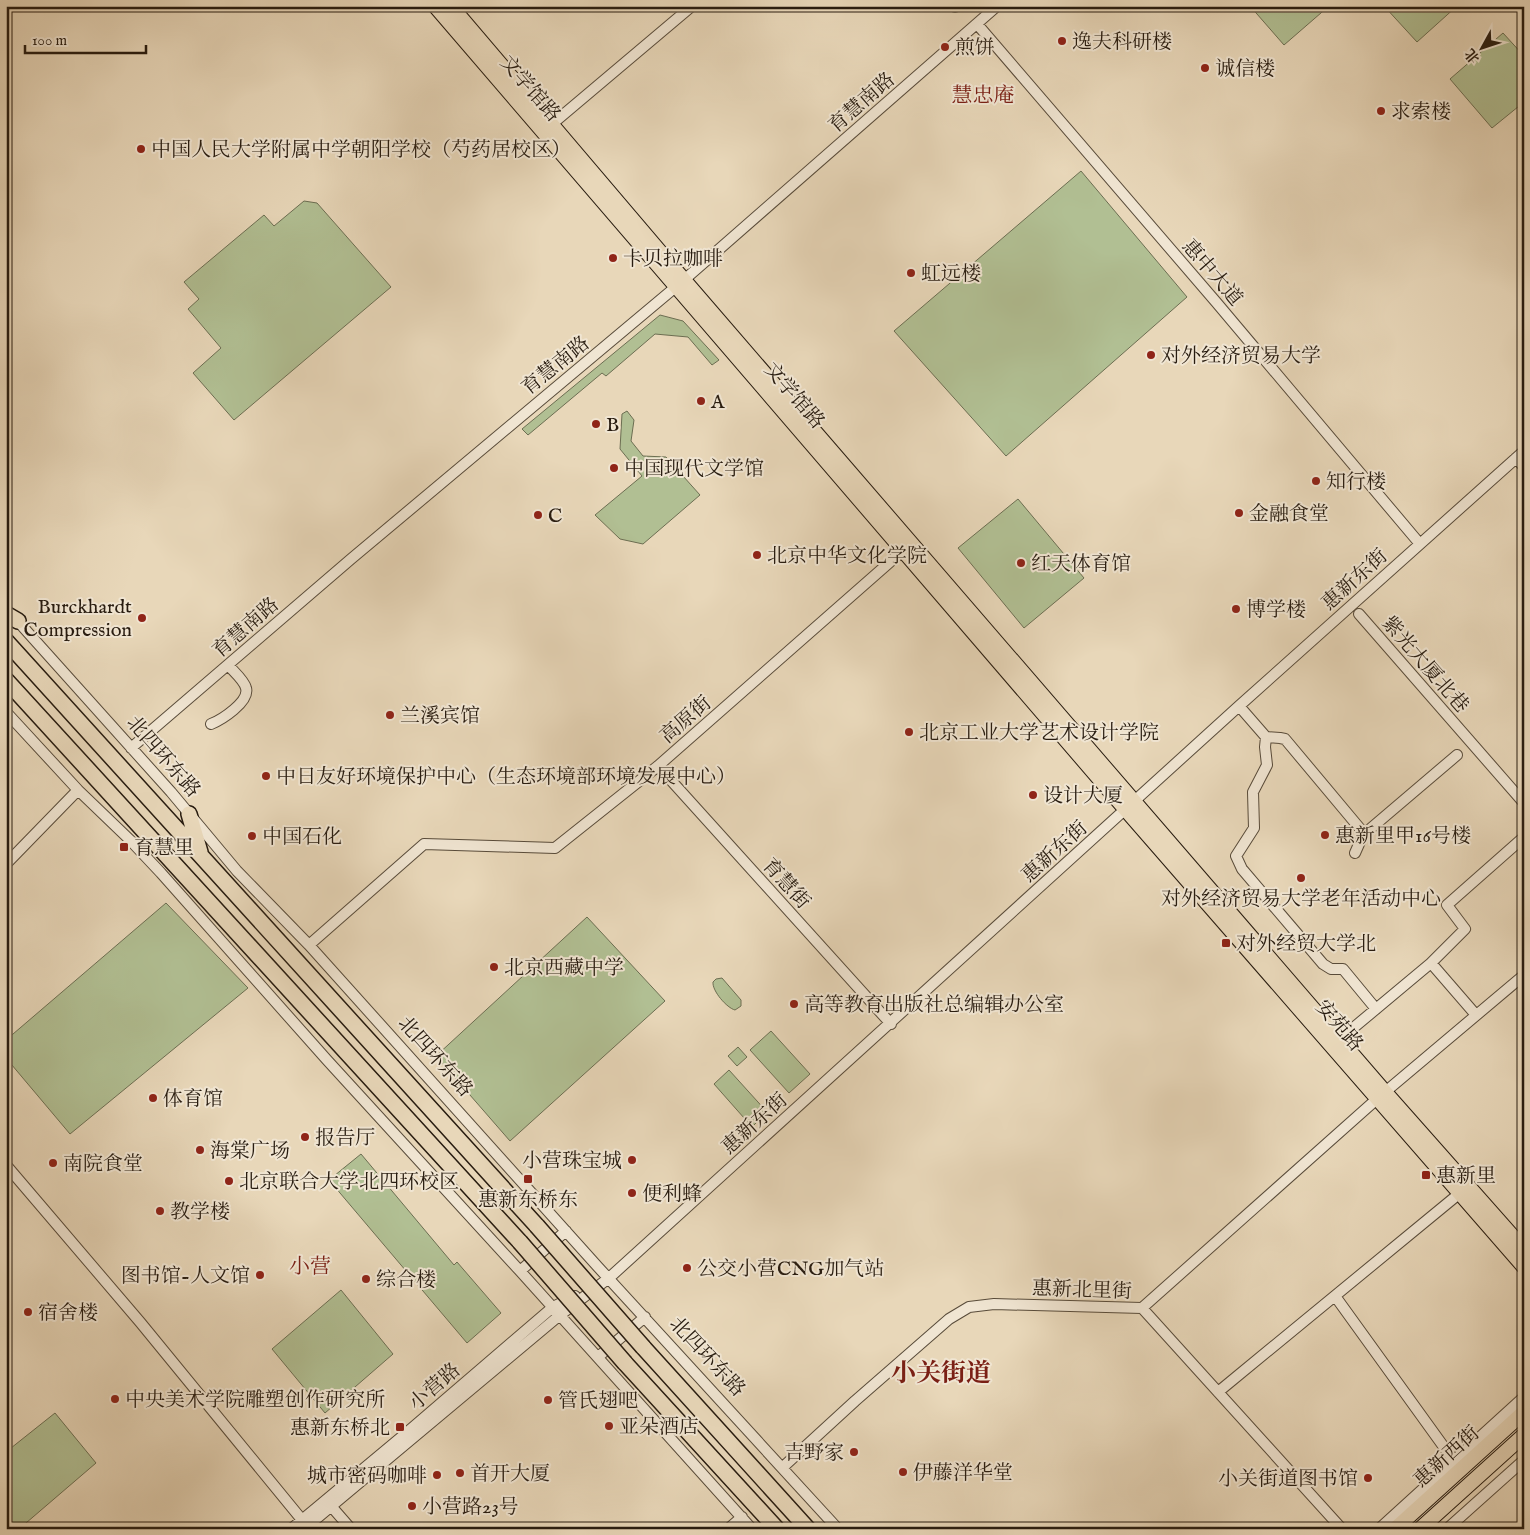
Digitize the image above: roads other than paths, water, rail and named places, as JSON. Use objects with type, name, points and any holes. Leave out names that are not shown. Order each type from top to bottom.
[{"type":"highway","name":"北四环东路","points":[[6,640],[537,1226],[643,1347],[808,1529]]},
{"type":"highway","points":[[6,680],[520,1242],[625,1363],[778,1529]]},
{"type":"highway","points":[[189,814],[201,855]]},
{"type":"main road","name":"文学馆路","points":[[435,6],[680,283],[1130,805]]},
{"type":"main road","name":"文学馆路","points":[[451,6],[552,125],[680,283]]},
{"type":"main road","name":"安苑路","points":[[1130,805],[1340,1039],[1460,1194],[1524,1267]]},
{"type":"main road","name":"安苑路","points":[[1130,805],[1382,1095],[1524,1249]]},
{"type":"main road","name":"惠新西街","points":[[1395,1529],[1524,1412]]},
{"type":"main road","name":"惠新西街","points":[[1420,1529],[1524,1435]]},
{"type":"street","points":[[552,125],[692,6]]},
{"type":"street","name":"育慧南路","points":[[131,748],[351,559],[680,283],[997,6]]},
{"type":"street","name":"惠中大道","points":[[977,24],[1216,302],[1420,544]]},
{"type":"street","points":[[1520,454],[1524,467]]},
{"type":"street","name":"惠新东街","points":[[556,1311],[609,1278],[891,1024],[1239,706],[1520,454]]},
{"type":"street","name":"高原街","points":[[310,945],[424,844],[555,848],[658,766],[907,547]]},
{"type":"street","name":"北四环东路","points":[[6,608],[12,618],[171,792],[237,871],[310,945],[566,1231],[838,1529]]},
{"type":"street","name":"紫光大厦北巷","points":[[1359,614],[1465,738],[1524,803]]},
{"type":"street","points":[[211,724],[228,716],[239,704],[246,692],[243,683],[228,666]]},
{"type":"street","points":[[1239,706],[1266,737],[1284,739],[1362,831],[1363,835]]},
{"type":"street","points":[[6,712],[78,790],[161,873],[326,1060],[520,1271],[752,1529]]},
{"type":"street","points":[[1266,737],[1267,765],[1253,792],[1254,828],[1236,856],[1242,869],[1323,964],[1331,969],[1343,969],[1376,1009]]},
{"type":"street","points":[[1355,853],[1363,835],[1457,755]]},
{"type":"street","name":"育慧街","points":[[658,766],[891,1024]]},
{"type":"street","points":[[6,864],[78,790]]},
{"type":"street","points":[[1340,1039],[1431,963],[1465,929],[1447,905],[1524,837]]},
{"type":"street","points":[[1431,963],[1476,1015]]},
{"type":"street","points":[[1142,1308],[1382,1095],[1476,1015],[1522,980]]},
{"type":"street","points":[[6,1165],[140,1322],[304,1525]]},
{"type":"street","points":[[1218,1392],[1460,1194]]},
{"type":"street","points":[[520,1271],[566,1231]]},
{"type":"street","points":[[1334,1296],[1454,1461]]},
{"type":"street","name":"惠新北里街","points":[[783,1468],[855,1401],[949,1319],[969,1307],[994,1304],[1142,1308],[1342,1529]]},
{"type":"street","name":"小营路","points":[[304,1525],[317,1506],[556,1311]]},
{"type":"street","name":"小营路","points":[[290,1529],[304,1525],[331,1506],[556,1311]]},
{"type":"street","points":[[598,1357],[644,1317]]},
{"type":"street","points":[[1379,1529],[1524,1397]]},
{"type":"street","points":[[1447,1529],[1524,1460]]},
{"type":"street","points":[[317,1506],[331,1506],[351,1529]]},
{"type":"street","points":[[728,1529],[742,1517]]},
{"type":"place","name":"逸夫科研楼","points":[[1062,41]]},
{"type":"place","name":"煎饼","points":[[945,47]]},
{"type":"place","name":"诚信楼","points":[[1205,68]]},
{"type":"place","name":"求索楼","points":[[1381,111]]},
{"type":"place","name":"中国人民大学附属中学朝阳学校（芍药居校区）","points":[[141,149]]},
{"type":"place","name":"卡贝拉咖啡","points":[[613,258]]},
{"type":"place","name":"虹远楼","points":[[911,273]]},
{"type":"place","name":"对外经济贸易大学","points":[[1151,355]]},
{"type":"place","name":"A","points":[[701,401]]},
{"type":"place","name":"B","points":[[596,424]]},
{"type":"place","name":"中国现代文学馆","points":[[614,468]]},
{"type":"place","name":"知行楼","points":[[1316,481]]},
{"type":"place","name":"金融食堂","points":[[1239,513]]},
{"type":"place","name":"C","points":[[538,515]]},
{"type":"place","name":"北京中华文化学院","points":[[757,555]]},
{"type":"place","name":"红天体育馆","points":[[1021,563]]},
{"type":"place","name":"博学楼","points":[[1236,609]]},
{"type":"place","name":"Burckhardt Compression","points":[[142,618]]},
{"type":"place","name":"兰溪宾馆","points":[[390,715]]},
{"type":"place","name":"北京工业大学艺术设计学院","points":[[909,732]]},
{"type":"place","name":"中日友好环境保护中心（生态环境部环境发展中心）","points":[[266,776]]},
{"type":"place","name":"设计大厦","points":[[1033,795]]},
{"type":"place","name":"惠新里甲16号楼","points":[[1325,835]]},
{"type":"place","name":"中国石化","points":[[252,836]]},
{"type":"place","name":"育慧里","points":[[124,847]]},
{"type":"place","name":"对外经济贸易大学老年活动中心","points":[[1301,878]]},
{"type":"place","name":"对外经贸大学北","points":[[1226,943]]},
{"type":"place","name":"北京西藏中学","points":[[494,967]]},
{"type":"place","name":"高等教育出版社总编辑办公室","points":[[794,1004]]},
{"type":"place","name":"体育馆","points":[[153,1098]]},
{"type":"place","name":"报告厅","points":[[305,1137]]},
{"type":"place","name":"海棠广场","points":[[200,1150]]},
{"type":"place","name":"小营珠宝城","points":[[632,1160]]},
{"type":"place","name":"南院食堂","points":[[53,1163]]},
{"type":"place","name":"惠新里","points":[[1426,1175]]},
{"type":"place","name":"惠新东桥东","points":[[528,1179]]},
{"type":"place","name":"北京联合大学北四环校区","points":[[229,1181]]},
{"type":"place","name":"便利蜂","points":[[632,1193]]},
{"type":"place","name":"教学楼","points":[[160,1211]]},
{"type":"place","name":"公交小营CNG加气站","points":[[687,1268]]},
{"type":"place","name":"图书馆-人文馆","points":[[260,1275]]},
{"type":"place","name":"综合楼","points":[[366,1279]]},
{"type":"place","name":"宿舍楼","points":[[28,1312]]},
{"type":"place","name":"中央美术学院雕塑创作研究所","points":[[115,1399]]},
{"type":"place","name":"管氏翅吧","points":[[548,1400]]},
{"type":"place","name":"亚朵酒店","points":[[609,1426]]},
{"type":"place","name":"惠新东桥北","points":[[400,1427]]},
{"type":"place","name":"吉野家","points":[[854,1452]]},
{"type":"place","name":"伊藤洋华堂","points":[[903,1472]]},
{"type":"place","name":"首开大厦","points":[[460,1473]]},
{"type":"place","name":"城市密码咖啡","points":[[437,1475]]},
{"type":"place","name":"小关街道图书馆","points":[[1368,1478]]},
{"type":"place","name":"小营路23号","points":[[412,1506]]},
{"type":"district","name":"慧忠庵","points":[[983,95]]},
{"type":"district","name":"小营","points":[[310,1266]]},
{"type":"district","name":"小关街道","points":[[941,1372]]}]
